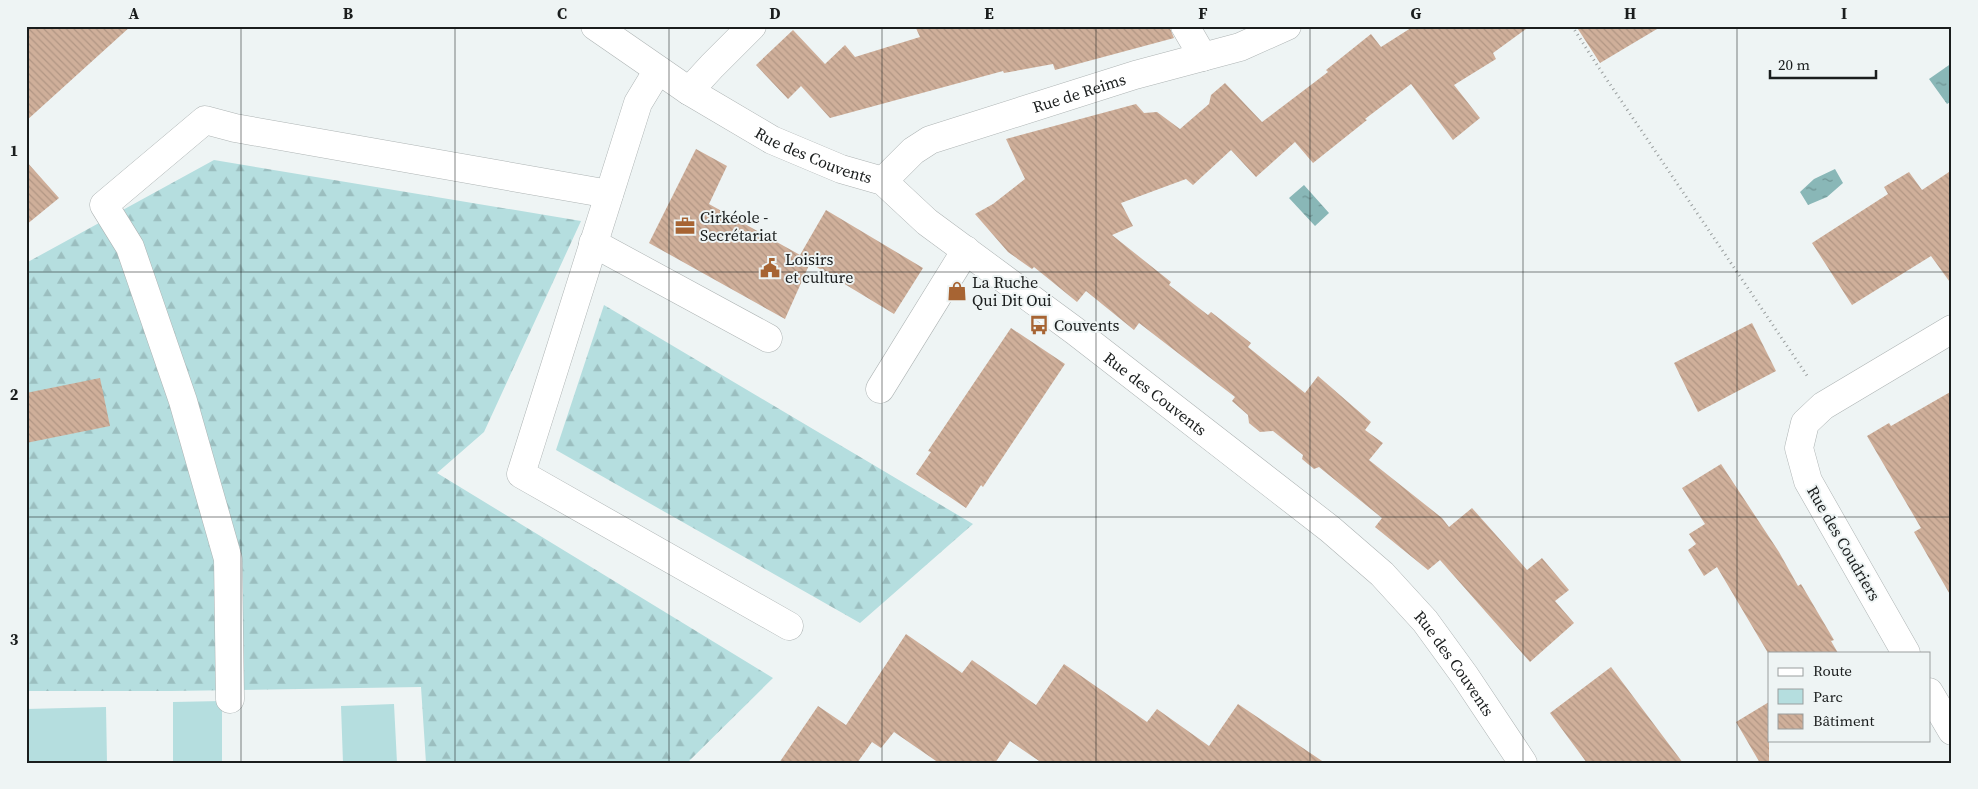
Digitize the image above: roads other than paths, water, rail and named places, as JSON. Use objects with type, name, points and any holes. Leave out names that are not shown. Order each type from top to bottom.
[{"type":"street","name":"Rue des Couvents","points":[[595,26],[689,91],[772,140],[840,169],[883,181],[927,222],[1075,330],[1330,529],[1382,574],[1425,621],[1465,676],[1523,763]]},
{"type":"street","points":[[689,91],[752,26]]},
{"type":"street","points":[[1185,26],[1203,57]]},
{"type":"street","name":"Rue de Reims","points":[[883,181],[913,151],[930,140],[1135,74],[1240,47],[1287,26]]},
{"type":"street","points":[[658,70],[638,103],[521,474],[789,626]]},
{"type":"street","points":[[230,699],[228,558],[184,401],[130,247],[104,204],[205,120],[236,128],[609,194]]},
{"type":"street","points":[[593,243],[768,338]]},
{"type":"street","points":[[880,389],[966,250]]},
{"type":"street","name":"Rue des Coudriers","points":[[1905,652],[1808,482],[1799,448],[1805,423],[1824,406],[1952,330]]},
{"type":"street","points":[[1930,694],[1952,731]]},
{"type":"water","points":[[1952,63],[1952,101],[1947,104],[1929,79]]},
{"type":"water","points":[[1835,169],[1843,183],[1827,197],[1808,205],[1800,192],[1814,179]]},
{"type":"water","points":[[1304,185],[1329,213],[1315,226],[1289,198]]},
{"type":"place","name":"Cirkéole - Secrétariat","points":[[685,226]]},
{"type":"place","name":"Loisirs et culture","points":[[770,268]]},
{"type":"place","name":"La Ruche Qui Dit Oui","points":[[957,291]]},
{"type":"place","name":"Couvents","points":[[1039,325]]}]
